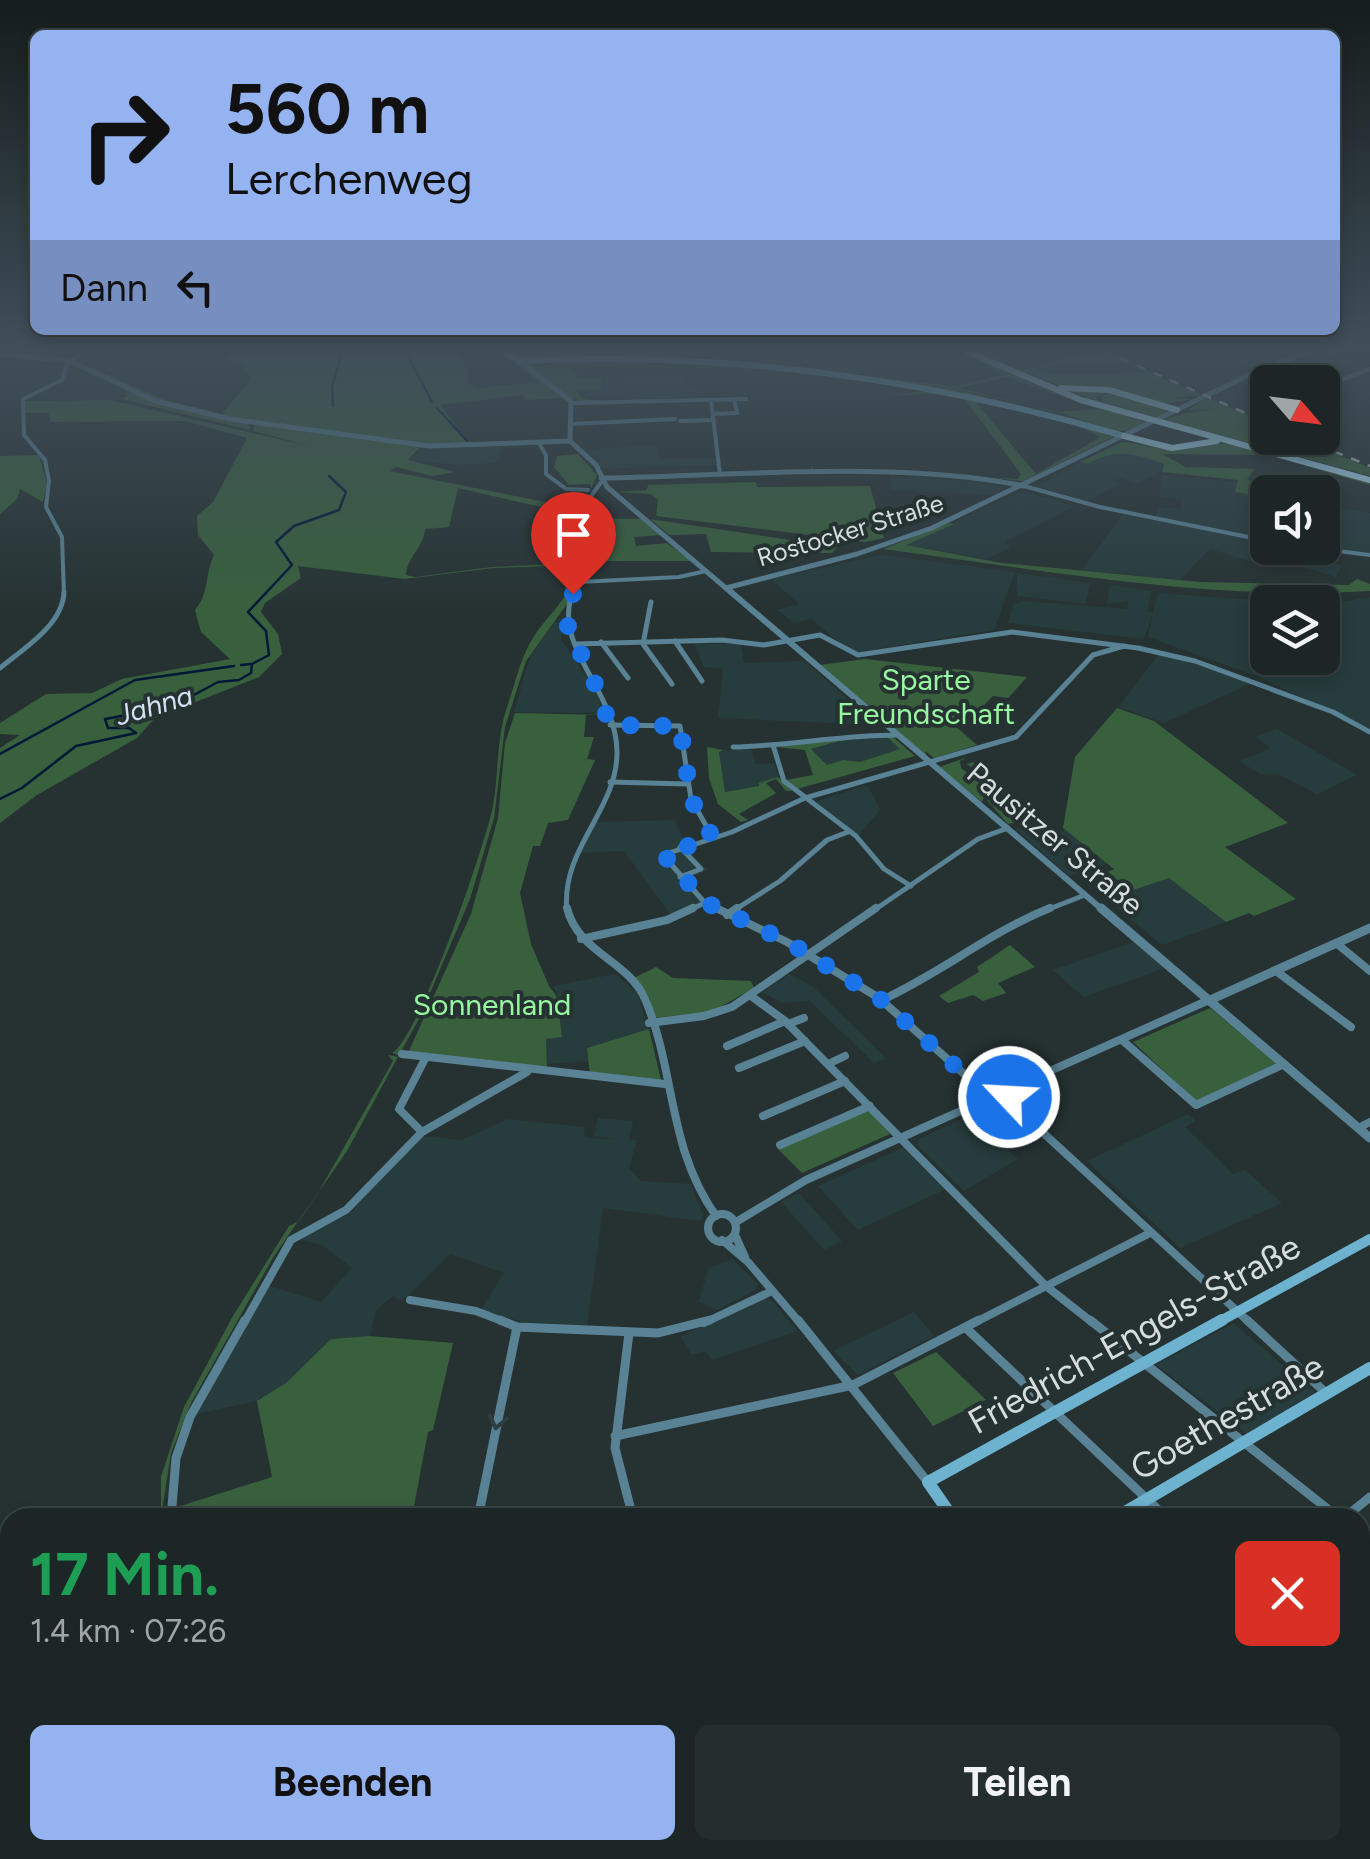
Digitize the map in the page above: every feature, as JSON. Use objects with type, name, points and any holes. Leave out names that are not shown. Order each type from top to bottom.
[{"type":"highway","points":[[1129,438],[1172,448],[1210,441],[1243,445]]},
{"type":"highway","points":[[1190,446],[1195,438]]},
{"type":"highway","points":[[1214,438],[1370,479]]},
{"type":"highway","points":[[1222,438],[1370,479]]},
{"type":"highway","points":[[1114,441],[1138,441]]},
{"type":"main road","name":"Friedrich-Engels-Straße","points":[[928,1482],[1370,1238]]},
{"type":"main road","name":"Goethestraße","points":[[1132,1508],[1370,1368]]},
{"type":"main road","points":[[928,1482],[946,1508]]},
{"type":"street","points":[[0,668],[45,631],[64,600],[61,532],[47,511],[48,470],[41,454],[26,438]]},
{"type":"street","points":[[376,438],[424,446],[540,445],[570,441],[570,438]]},
{"type":"street","points":[[716,438],[720,475]]},
{"type":"street","name":"Rostocker Straße","points":[[726,588],[894,542],[1024,486],[1120,438]]},
{"type":"street","name":"Pausitzer Straße","points":[[570,441],[596,466],[601,480],[1284,1064]]},
{"type":"street","points":[[540,445],[546,456],[543,470],[554,481],[566,489],[590,490]]},
{"type":"street","points":[[1250,537],[1100,507],[985,478],[720,475],[601,480],[590,490],[580,526],[588,560],[568,608],[566,628],[601,700],[616,756],[610,782],[565,879],[568,913],[581,940],[635,985],[649,1020],[691,1168],[716,1216],[736,1222],[806,1180],[1370,928]]},
{"type":"street","points":[[1340,551],[1370,555]]},
{"type":"street","points":[[579,582],[679,577],[706,571]]},
{"type":"street","points":[[652,602],[644,641],[672,684]]},
{"type":"street","points":[[575,644],[790,641],[823,635],[846,652],[858,655],[1004,632],[1124,646],[1219,669],[1345,717],[1370,732]]},
{"type":"street","points":[[675,641],[702,681]]},
{"type":"street","points":[[601,642],[628,678]]},
{"type":"street","points":[[1080,642],[1094,654]]},
{"type":"street","points":[[991,1098],[882,1000],[810,955],[705,902],[663,854],[713,838],[805,798],[1018,736],[1094,654],[1124,646]]},
{"type":"street","points":[[610,725],[680,726],[687,784],[713,838]]},
{"type":"street","points":[[733,747],[800,746],[840,735],[897,735]]},
{"type":"street","points":[[773,745],[783,780],[849,832],[884,869],[911,886]]},
{"type":"street","points":[[610,782],[687,784]]},
{"type":"street","points":[[649,1020],[704,1016],[751,996],[978,839],[1008,828]]},
{"type":"street","points":[[727,915],[780,881],[826,840],[849,832]]},
{"type":"street","points":[[679,875],[700,869],[680,847]]},
{"type":"street","points":[[882,1000],[919,983],[1005,926],[1085,895]]},
{"type":"street","points":[[581,940],[666,920],[705,902]]},
{"type":"street","points":[[1336,944],[1370,971]]},
{"type":"street","points":[[1276,971],[1351,1026]]},
{"type":"street","points":[[751,996],[787,1023],[1046,1286],[1138,1363],[1328,1508]]},
{"type":"street","points":[[728,1046],[804,1018]]},
{"type":"street","points":[[1122,1040],[1196,1106],[1284,1064],[1370,1138]]},
{"type":"street","points":[[739,1068],[805,1041]]},
{"type":"street","points":[[402,1054],[527,1072],[665,1084]]},
{"type":"street","points":[[828,1064],[845,1056]]},
{"type":"street","points":[[422,1132],[399,1109],[426,1057]]},
{"type":"street","points":[[172,1508],[176,1458],[190,1417],[288,1244],[296,1235],[346,1210],[422,1132],[527,1072]]},
{"type":"street","points":[[763,1116],[845,1081]]},
{"type":"street","points":[[1008,1091],[1014,1106],[1326,1393]]},
{"type":"street","points":[[780,1145],[870,1106]]},
{"type":"street","points":[[1358,1128],[1370,1122]]},
{"type":"street","points":[[716,1216],[706,1228],[748,1262],[853,1385],[928,1482]]},
{"type":"street","points":[[736,1222],[735,1235],[748,1262]]},
{"type":"street","points":[[615,1436],[853,1385],[1150,1233]]},
{"type":"street","points":[[722,1240],[735,1235]]},
{"type":"street","points":[[410,1300],[476,1311],[517,1326],[629,1333],[698,1326],[772,1292]]},
{"type":"street","points":[[480,1508],[517,1326]]},
{"type":"street","points":[[966,1328],[1156,1508]]},
{"type":"street","points":[[629,1333],[615,1436],[631,1508]]},
{"type":"shaded area","points":[[656,445],[659,459],[716,458],[717,465],[600,469],[583,450]]},
{"type":"shaded area","points":[[425,447],[503,447],[495,463],[453,465],[410,459]]},
{"type":"shaded area","points":[[1126,451],[1164,464],[1162,470],[1137,484],[1120,478],[1114,482],[1120,484],[1088,501],[1036,486],[1080,462],[1087,464],[1110,452]]},
{"type":"shaded area","points":[[1162,475],[1237,482],[1236,492],[1250,494],[1250,536],[1155,518],[1158,507],[1180,509],[1182,500],[1159,497]]},
{"type":"shaded area","points":[[890,477],[982,481],[1006,487],[993,495],[890,490]]},
{"type":"shaded area","points":[[1022,491],[1075,506],[1004,542],[1011,547],[988,559],[905,545]]},
{"type":"shaded area","points":[[1340,508],[1370,513],[1370,553],[1340,549]]},
{"type":"shaded area","points":[[1123,514],[1250,539],[1250,561],[1210,549],[1180,580],[1082,570]]},
{"type":"shaded area","points":[[882,555],[1015,572],[994,630],[858,652],[850,651],[811,619],[794,623],[777,610],[799,604],[771,579]]},
{"type":"shaded area","points":[[1296,565],[1342,566],[1336,577]]},
{"type":"shaded area","points":[[1017,573],[1090,583],[1086,604],[1017,596]]},
{"type":"shaded area","points":[[1110,585],[1151,591],[1148,611],[1153,612],[1158,593],[1250,600],[1250,674],[1148,637],[1152,615],[1144,639],[1008,623],[1013,605],[1022,601],[1128,609],[1128,601],[1107,604]]},
{"type":"shaded area","points":[[1370,597],[1370,729],[1254,675],[1340,675],[1340,602]]},
{"type":"shaded area","points":[[554,622],[563,623],[561,639],[595,691],[604,713],[514,712],[530,657]]},
{"type":"shaded area","points":[[694,643],[741,644],[744,663],[804,661],[878,725],[718,718],[723,669],[704,667]]},
{"type":"shaded area","points":[[1159,654],[1252,683],[1164,723],[1118,707]]},
{"type":"shaded area","points":[[1277,729],[1357,775],[1317,794],[1278,774],[1260,774],[1239,761],[1271,748],[1255,737]]},
{"type":"shaded area","points":[[857,736],[886,736],[901,749],[860,763],[843,760],[827,765],[811,749]]},
{"type":"shaded area","points":[[751,748],[756,764],[774,763],[778,777],[760,786],[725,792],[719,751]]},
{"type":"shaded area","points":[[869,787],[880,810],[859,835],[814,802]]},
{"type":"shaded area","points":[[675,820],[687,849],[708,870],[687,879],[706,900],[678,913],[671,915],[624,851],[579,853],[595,822]]},
{"type":"shaded area","points":[[1036,822],[1051,835],[1066,830],[1107,864],[1069,876],[1015,829]]},
{"type":"shaded area","points":[[1169,878],[1226,922],[1162,945],[1104,897],[1114,890],[1121,894]]},
{"type":"shaded area","points":[[1134,942],[1165,968],[1084,997],[1053,970]]},
{"type":"shaded area","points":[[615,974],[637,993],[649,1029],[587,1048],[588,1061],[546,1064],[546,1038],[562,1036],[559,1010],[565,1009],[553,986]]},
{"type":"shaded area","points":[[789,974],[812,986],[886,1058],[874,1063],[810,1001],[782,1003],[763,992]]},
{"type":"shaded area","points":[[1188,1114],[1196,1121],[1185,1127],[1233,1174],[1245,1170],[1282,1203],[1180,1248],[1087,1161]]},
{"type":"shaded area","points":[[970,1115],[1018,1159],[964,1191],[917,1145],[919,1139]]},
{"type":"shaded area","points":[[598,1118],[633,1121],[629,1139],[637,1140],[629,1168],[641,1181],[691,1184],[703,1215],[701,1221],[603,1208],[587,1326],[530,1324],[481,1310],[504,1273],[450,1254],[407,1297],[400,1300],[393,1296],[376,1310],[370,1336],[331,1339],[286,1383],[257,1401],[196,1414],[267,1285],[321,1302],[352,1268],[322,1245],[298,1239],[349,1214],[423,1136],[462,1140],[508,1119],[584,1127],[585,1138],[615,1139],[594,1136]]},
{"type":"shaded area","points":[[904,1147],[946,1189],[858,1230],[818,1186]]},
{"type":"shaded area","points":[[799,1193],[842,1241],[824,1250],[781,1202]]},
{"type":"shaded area","points":[[732,1259],[758,1284],[755,1290],[717,1310],[699,1302],[708,1269]]},
{"type":"shaded area","points":[[763,1298],[772,1300],[797,1331],[712,1360],[705,1351],[691,1355],[681,1336]]},
{"type":"shaded area","points":[[914,1312],[934,1336],[858,1375],[833,1351]]},
{"type":"shaded area","points":[[1233,1323],[1315,1393],[1247,1434],[1156,1365]]},
{"type":"green space","points":[[246,438],[274,438],[314,447],[279,438],[387,438],[421,446],[408,460],[455,472],[432,476],[396,467],[390,471],[580,509],[563,512],[458,488],[449,527],[425,529],[409,563],[406,575],[415,577],[492,567],[580,563],[584,556],[585,565],[567,604],[526,661],[505,727],[494,818],[470,899],[419,1019],[399,1055],[392,1053],[404,1040],[434,979],[478,858],[493,806],[503,719],[521,663],[533,638],[569,589],[578,565],[493,568],[405,579],[298,566],[301,578],[265,603],[261,612],[278,634],[282,654],[259,677],[155,718],[137,738],[37,795],[0,823],[0,748],[20,735],[0,734],[0,723],[46,694],[92,693],[122,679],[230,659],[201,632],[195,610],[203,597],[214,555],[198,535],[197,516],[213,502]]},
{"type":"green space","points":[[388,438],[464,438],[469,444],[422,445]]},
{"type":"green space","points":[[994,438],[1006,438],[1036,474],[1100,438],[1111,438],[1023,481],[990,477],[1018,479],[1021,474]]},
{"type":"green space","points":[[1122,442],[1176,450],[1205,443],[1230,444],[1250,450],[1250,455],[1162,454],[1186,467],[1255,469],[1247,480],[1250,494],[1235,492],[1238,480],[1162,472],[1164,464],[1133,455],[1116,454],[1087,464],[1080,462]]},
{"type":"green space","points":[[578,454],[597,475],[591,488],[591,484],[569,485],[554,467],[557,456]]},
{"type":"green space","points":[[39,455],[47,484],[43,502],[20,489],[17,499],[0,514],[0,456]]},
{"type":"green space","points":[[1269,455],[1370,485],[1336,475]]},
{"type":"green space","points":[[1293,455],[1339,455],[1370,468],[1370,476]]},
{"type":"green space","points":[[811,464],[815,472],[915,474],[812,473]]},
{"type":"green space","points":[[756,482],[757,487],[870,486],[884,538],[866,542],[656,516],[658,500],[651,494],[617,492],[647,490],[648,485]]},
{"type":"green space","points":[[583,518],[643,519],[669,542],[660,535],[634,537],[636,546],[667,543],[692,561],[591,561],[598,554],[591,554],[590,542],[582,531]]},
{"type":"green space","points":[[650,519],[837,547],[832,553],[711,552],[706,534],[669,535]]},
{"type":"green space","points":[[579,521],[584,554],[576,524],[567,522]]},
{"type":"green space","points":[[950,523],[954,524],[906,545],[1002,563],[1200,582],[1349,585],[1357,579],[1370,584],[1370,591],[1340,592],[1340,585],[1250,585],[1250,592],[1187,588],[883,549]]},
{"type":"green space","name":"Sparte Freundschaft","points":[[865,659],[1027,677],[1008,698],[993,696],[979,710],[948,720],[977,745],[934,758],[925,751],[927,757],[820,665]]},
{"type":"green space","points":[[1117,708],[1154,721],[1288,823],[1225,847],[1296,899],[1254,916],[1249,913],[1226,922],[1169,878],[1130,891],[1108,872],[1114,869],[1063,828],[1075,757]]},
{"type":"green space","name":"Sonnenland","points":[[515,713],[605,715],[586,715],[584,737],[594,737],[587,759],[595,760],[568,820],[548,823],[540,846],[533,846],[520,893],[531,944],[549,986],[566,1009],[559,1011],[562,1037],[546,1039],[547,1072],[408,1053],[471,914],[498,818],[505,743]]},
{"type":"green space","points":[[857,736],[811,749],[827,765],[843,760],[860,762],[900,749],[886,736],[892,736],[915,756],[797,789],[786,780],[813,775],[805,750],[776,747]]},
{"type":"green space","points":[[707,747],[723,750],[719,752],[725,792],[759,786],[778,777],[792,791],[786,791],[776,779],[766,783],[776,793],[739,814],[748,820],[741,822],[718,804],[709,778]]},
{"type":"green space","points":[[968,757],[960,761],[961,768],[1023,818],[1033,816],[967,764],[973,762],[1037,817],[1008,824],[984,797],[982,802],[939,767]]},
{"type":"green space","points":[[1010,945],[1035,967],[998,983],[1006,993],[983,1001],[973,995],[948,1003],[939,996],[979,972],[977,967]]},
{"type":"green space","points":[[656,967],[673,978],[751,981],[754,988],[711,1012],[652,1018],[650,999],[634,978]]},
{"type":"green space","points":[[1210,1008],[1276,1063],[1197,1102],[1133,1042]]},
{"type":"green space","points":[[649,1029],[661,1080],[590,1076],[587,1048]]},
{"type":"green space","points":[[388,1055],[398,1057],[347,1151],[319,1191],[393,1061]]},
{"type":"green space","points":[[868,1109],[890,1134],[802,1173],[778,1149]]},
{"type":"green space","points":[[298,1222],[274,1256],[191,1403],[171,1453],[161,1508],[161,1477],[184,1407],[233,1316],[289,1226]]},
{"type":"green space","points":[[370,1336],[453,1343],[433,1430],[428,1432],[414,1508],[174,1508],[272,1477],[257,1401],[286,1383],[331,1339]]},
{"type":"green space","points":[[936,1352],[986,1400],[933,1426],[893,1373]]},
{"type":"waterway","points":[[464,438],[467,441]]},
{"type":"waterway","name":"Jahna","points":[[0,799],[22,788],[76,746],[136,733],[129,728],[108,728],[105,719],[127,715],[128,708],[150,699],[177,704],[218,682],[239,680],[251,673],[252,664],[269,655],[266,631],[248,612],[292,565],[276,542],[294,526],[339,510],[346,492],[329,476]]},
{"type":"waterway","points":[[241,665],[251,664]]},
{"type":"waterway","points":[[0,754],[135,680],[234,666]]},
{"type":"railway","points":[[1340,454],[1370,466]]},
{"type":"route","points":[[573,594],[567,632],[588,665],[610,725],[680,726],[691,799],[713,838],[663,854],[689,888],[720,912],[776,936],[851,978],[900,1014],[991,1098],[1008,1091],[1009,1097]]}]
